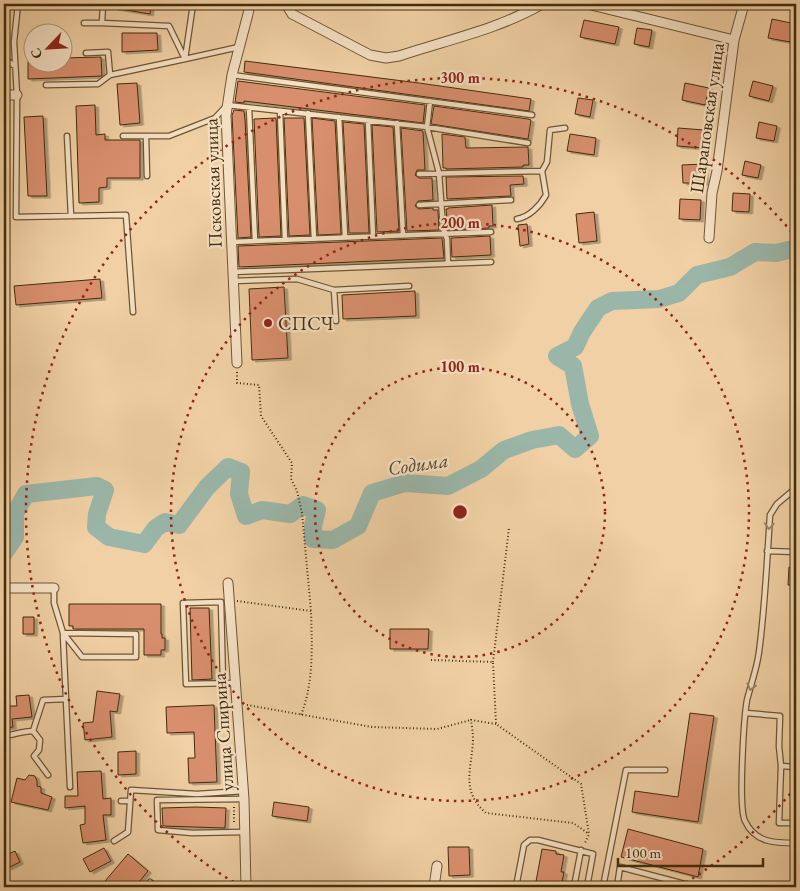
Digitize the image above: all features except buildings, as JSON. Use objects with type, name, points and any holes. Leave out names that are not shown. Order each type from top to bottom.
[{"type":"street","name":"Псковская улица","points":[[237,363],[227,105],[232,75],[250,4]]},
{"type":"street","points":[[286,4],[292,14],[370,55],[386,58],[400,56],[500,24],[525,14],[542,4]]},
{"type":"street","points":[[587,4],[734,40]]},
{"type":"street","name":"Шараповская улица","points":[[709,238],[712,193],[717,171],[734,40],[744,4]]},
{"type":"street","points":[[4,95],[17,95]]},
{"type":"street","name":"улица Спирина","points":[[228,583],[225,601],[238,703],[244,795],[245,883]]},
{"type":"street","points":[[4,588],[54,588]]},
{"type":"street","points":[[434,887],[436,866]]},
{"type":"lane","points":[[18,4],[14,42],[17,95],[16,217],[126,215],[133,312]]},
{"type":"lane","points":[[102,23],[103,4]]},
{"type":"lane","points":[[185,59],[193,4]]},
{"type":"lane","points":[[84,23],[169,26],[185,59]]},
{"type":"lane","points":[[46,85],[98,84],[110,74],[240,46]]},
{"type":"lane","points":[[86,53],[108,52],[110,74]]},
{"type":"lane","points":[[4,59],[15,66]]},
{"type":"lane","points":[[232,75],[532,115]]},
{"type":"lane","points":[[430,101],[427,127],[439,173],[448,264]]},
{"type":"lane","points":[[123,136],[169,136],[215,118],[227,105],[397,123],[528,143]]},
{"type":"lane","points":[[250,108],[255,241]]},
{"type":"lane","points":[[280,111],[285,240]]},
{"type":"lane","points":[[308,113],[314,239]]},
{"type":"lane","points":[[339,117],[344,238]]},
{"type":"lane","points":[[368,121],[373,236]]},
{"type":"lane","points":[[397,123],[403,235]]},
{"type":"lane","points":[[517,219],[525,217],[543,201],[546,195],[542,171],[547,162],[550,130],[565,128]]},
{"type":"lane","points":[[67,136],[70,216]]},
{"type":"lane","points":[[146,136],[148,176]]},
{"type":"lane","points":[[419,174],[542,171]]},
{"type":"lane","points":[[419,205],[511,200]]},
{"type":"lane","points":[[231,242],[492,232]]},
{"type":"lane","points":[[233,277],[491,262]]},
{"type":"lane","points":[[233,277],[297,279],[334,290],[409,286]]},
{"type":"lane","points":[[334,290],[336,321]]},
{"type":"lane","points":[[796,488],[773,509],[770,515],[759,654],[747,702],[741,800],[743,819],[760,839],[776,843],[796,843]]},
{"type":"lane","points":[[767,551],[796,552]]},
{"type":"lane","points":[[54,588],[54,603],[63,633],[70,787]]},
{"type":"lane","points":[[223,683],[225,601],[182,603],[186,684],[236,683]]},
{"type":"lane","points":[[63,633],[136,634],[136,657],[82,657],[63,633]]},
{"type":"lane","points":[[33,731],[43,700],[66,698]]},
{"type":"lane","points":[[746,713],[780,716],[779,823],[796,823]]},
{"type":"lane","points":[[4,736],[16,735],[23,731],[33,731]]},
{"type":"lane","points":[[33,731],[40,740],[39,750],[34,756],[48,775]]},
{"type":"lane","points":[[781,766],[796,767]]},
{"type":"lane","points":[[603,887],[626,770],[665,770]]},
{"type":"lane","points":[[114,841],[128,832],[130,790],[244,795]]},
{"type":"lane","points":[[244,795],[233,800],[157,800],[157,820],[158,830],[192,833],[245,832]]},
{"type":"lane","points":[[121,802],[130,802]]},
{"type":"lane","points":[[516,887],[524,845],[530,840],[538,840],[593,854],[587,887]]},
{"type":"lane","points":[[574,887],[581,850]]},
{"type":"lane","points":[[617,887],[620,867],[696,887]]},
{"type":"lane","points":[[672,887],[673,881]]},
{"type":"lane","points":[[150,882],[156,887]]},
{"type":"path","points":[[237,363],[237,383],[258,385],[261,416],[292,463],[292,479],[302,513],[311,611],[312,644],[307,700],[301,715]]},
{"type":"path","points":[[496,724],[493,662],[509,528]]},
{"type":"path","points":[[225,601],[311,611]]},
{"type":"path","points":[[431,660],[493,662]]},
{"type":"path","points":[[238,703],[372,727],[437,729],[471,720],[496,724],[581,784],[589,834],[581,850]]},
{"type":"path","points":[[471,720],[473,739],[469,770],[471,790],[476,805],[486,813],[573,823],[589,834]]},
{"type":"path","points":[[233,800],[234,832]]},
{"type":"waterway","name":"Содима","points":[[4,553],[15,537],[15,513],[26,494],[97,486],[105,490],[97,514],[96,527],[109,537],[144,544],[156,528],[165,522],[179,525],[207,487],[228,467],[241,472],[239,494],[246,516],[262,510],[290,514],[303,505],[317,510],[313,526],[313,539],[333,540],[358,526],[372,493],[405,483],[448,486],[481,469],[504,450],[532,440],[559,435],[575,449],[590,436],[580,404],[573,366],[557,356],[575,347],[582,332],[598,308],[612,301],[659,299],[679,293],[697,275],[730,267],[755,252],[776,253],[793,249],[796,253]]},
{"type":"place","name":"СПСЧ","points":[[268,323]]}]
